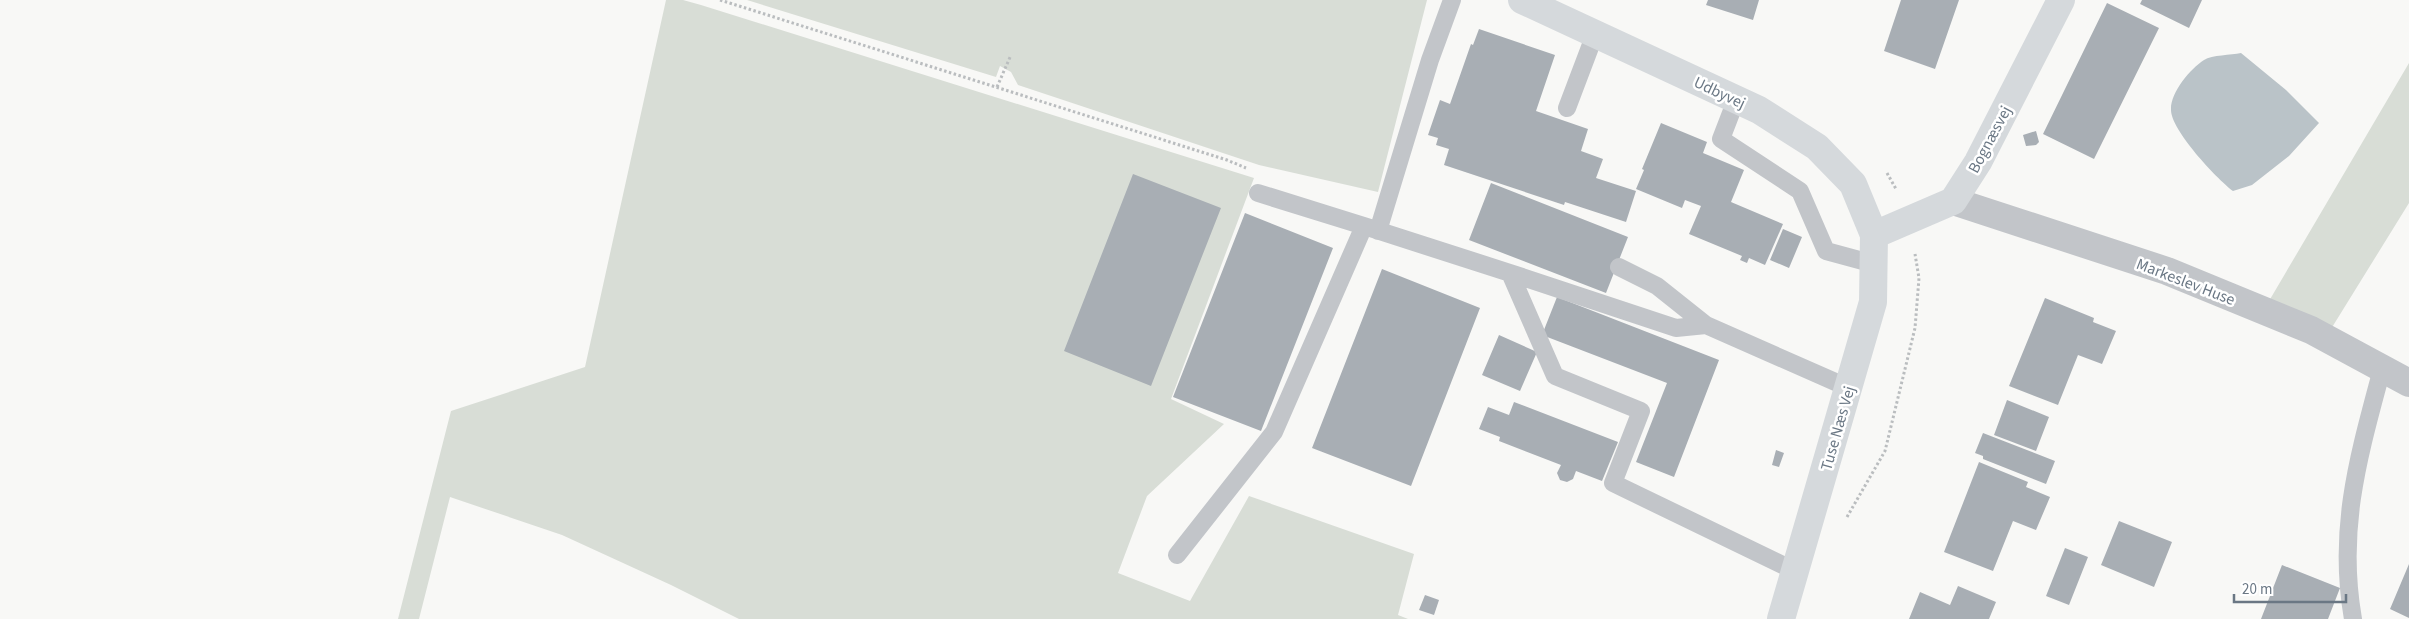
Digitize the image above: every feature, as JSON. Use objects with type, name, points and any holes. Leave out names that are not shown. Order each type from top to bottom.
[{"type":"street","name":"Udbyvej","points":[[1522,0],[1759,110],[1817,147],[1853,184],[1874,235]]},
{"type":"street","name":"Bognæsvej","points":[[1953,201],[1978,162],[2061,0]]},
{"type":"street","points":[[1874,235],[1953,201]]},
{"type":"street","name":"Markeslev Huse","points":[[1953,201],[2167,272],[2310,330],[2409,383]]},
{"type":"street","name":"Tuse Næs Vej","points":[[1781,619],[1873,302],[1874,235]]},
{"type":"lane","points":[[1177,554],[1274,432],[1371,229],[1452,0]]},
{"type":"lane","points":[[1567,108],[1595,34]]},
{"type":"lane","points":[[1736,100],[1721,139],[1800,192],[1826,251],[1874,264]]},
{"type":"lane","points":[[1258,193],[1676,328],[1706,325]]},
{"type":"lane","points":[[1619,268],[1657,286],[1706,325],[1849,388]]},
{"type":"lane","points":[[1510,273],[1555,376],[1641,411],[1613,483],[1795,571]]},
{"type":"lane","points":[[2353,619],[2348,596],[2346,534],[2356,464],[2382,368]]},
{"type":"path","points":[[720,0],[1227,160],[1265,176],[1276,199]]},
{"type":"path","points":[[997,87],[1010,55]]},
{"type":"path","points":[[1844,523],[1885,451],[1915,328],[1918,278],[1909,220]]},
{"type":"shaded area","points":[[666,0],[683,0],[701,5],[1254,178],[1171,399],[1224,424],[1147,496],[1118,573],[1190,601],[1249,496],[1414,554],[1398,615],[1408,619],[739,619],[671,585],[562,535],[450,497],[419,619],[398,619],[451,411],[585,367]]},
{"type":"shaded area","points":[[747,0],[1427,0],[1378,192],[1259,165],[1018,85],[1011,72],[1000,66],[996,77]]},
{"type":"shaded area","points":[[2241,53],[2286,90],[2319,123],[2289,156],[2252,185],[2233,191],[2216,176],[2186,141],[2173,119],[2171,110],[2177,89],[2187,75],[2199,64],[2212,57]]},
{"type":"shaded area","points":[[2409,63],[2409,203],[2331,329],[2269,301]]},
{"type":"building","points":[[1708,0],[1759,0],[1753,20],[1706,5]]},
{"type":"building","points":[[1901,0],[1959,0],[1935,69],[1884,51]]},
{"type":"building","points":[[2142,0],[2202,0],[2189,28],[2140,4]]},
{"type":"building","points":[[2107,3],[2159,28],[2094,159],[2043,134]]},
{"type":"building","points":[[1479,29],[1555,55],[1536,111],[1588,129],[1581,151],[1603,159],[1596,178],[1636,191],[1626,222],[1565,202],[1564,205],[1444,165],[1449,149],[1436,145],[1438,138],[1428,135],[1440,100],[1450,104],[1471,44],[1473,45]]},
{"type":"building","points":[[1661,123],[1707,142],[1703,153],[1744,170],[1731,202],[1783,224],[1765,265],[1749,258],[1747,263],[1740,260],[1742,256],[1689,234],[1701,206],[1685,200],[1682,208],[1636,189]]},
{"type":"building","points":[[2036,131],[2039,142],[2036,145],[2026,146],[2023,135]]},
{"type":"building","points":[[1133,174],[1221,208],[1151,386],[1064,351]]},
{"type":"building","points":[[1491,183],[1628,237],[1606,293],[1469,240]]},
{"type":"building","points":[[1245,213],[1333,248],[1261,431],[1173,397]]},
{"type":"building","points":[[1783,229],[1802,237],[1789,268],[1770,260]]},
{"type":"building","points":[[1382,269],[1480,308],[1411,486],[1312,448]]},
{"type":"building","points":[[1557,297],[1719,360],[1674,477],[1636,462],[1667,383],[1542,335]]},
{"type":"building","points":[[2045,298],[2094,318],[2093,322],[2116,331],[2102,364],[2078,355],[2058,405],[2009,386]]},
{"type":"building","points":[[1499,335],[1537,352],[1520,391],[1482,375]]},
{"type":"building","points":[[2007,400],[2049,417],[2036,451],[1994,435]]},
{"type":"building","points":[[1514,402],[1618,442],[1602,481],[1576,471],[1573,479],[1567,482],[1560,480],[1557,473],[1561,465],[1499,441],[1500,437],[1479,429],[1488,407],[1509,415]]},
{"type":"building","points":[[1983,433],[2055,461],[2046,484],[1983,459],[1983,456],[1975,453]]},
{"type":"building","points":[[1776,450],[1784,453],[1779,467],[1772,465]]},
{"type":"building","points":[[1979,462],[2028,482],[2026,487],[2050,497],[2036,530],[2013,521],[1993,571],[1944,552]]},
{"type":"building","points":[[2119,521],[2172,542],[2154,587],[2101,565]]},
{"type":"building","points":[[2065,548],[2088,557],[2069,605],[2046,596]]},
{"type":"building","points":[[2409,564],[2409,618],[2390,609]]},
{"type":"building","points":[[2282,565],[2340,588],[2328,619],[2261,619]]},
{"type":"building","points":[[1958,586],[1996,602],[1989,619],[1909,619],[1920,592],[1950,605]]},
{"type":"building","points":[[1425,595],[1439,600],[1434,615],[1419,610]]}]
